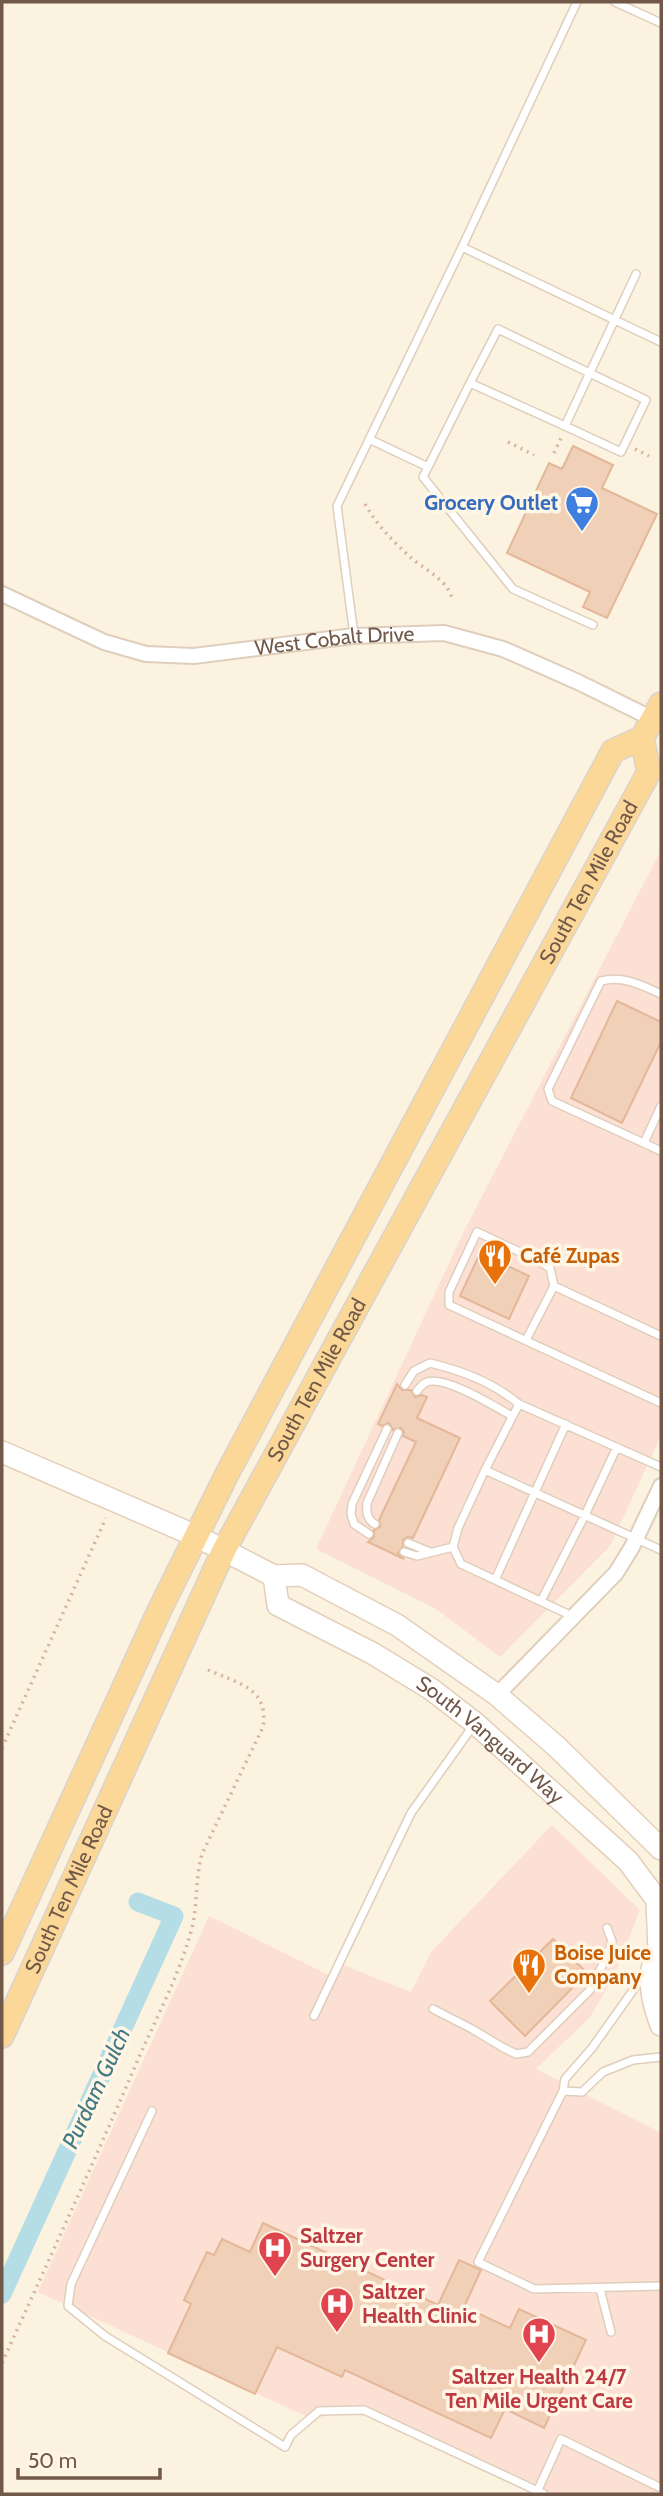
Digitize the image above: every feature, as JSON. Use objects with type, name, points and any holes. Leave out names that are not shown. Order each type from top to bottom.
[{"type":"main road","name":"South Ten Mile Road","points":[[2,1953],[154,1621],[282,1370],[613,751],[654,721]]},
{"type":"main road","name":"South Ten Mile Road","points":[[2,2036],[225,1550],[649,772],[654,721]]},
{"type":"street","name":"West Cobalt Drive","points":[[2,594],[104,642],[146,654],[194,656],[354,636],[444,633],[503,649],[578,682],[654,721]]},
{"type":"street","name":"South Vanguard Way","points":[[2,1452],[196,1536],[274,1576],[302,1576],[397,1625],[497,1695],[557,1747],[661,1849]]},
{"type":"street","points":[[497,1695],[616,1573],[661,1486]]},
{"type":"street","name":"South Vanguard Way","points":[[274,1576],[278,1605],[372,1653],[431,1689],[475,1724],[628,1861],[657,1900],[653,2006],[661,2025]]},
{"type":"lane","points":[[354,636],[337,506],[577,2]]},
{"type":"lane","points":[[615,2],[661,23]]},
{"type":"lane","points":[[462,247],[661,342]]},
{"type":"lane","points":[[565,426],[636,274]]},
{"type":"lane","points":[[470,383],[621,452],[646,400],[498,329],[470,383],[423,477],[513,589],[593,625]]},
{"type":"lane","points":[[369,439],[428,467]]},
{"type":"lane","points":[[661,994],[635,982],[614,978],[601,981],[548,1088],[552,1101],[661,1151]]},
{"type":"lane","points":[[644,1143],[661,1106]]},
{"type":"lane","points":[[526,1340],[554,1286],[550,1268],[477,1232],[449,1292],[449,1305],[661,1403]]},
{"type":"lane","points":[[554,1286],[661,1336]]},
{"type":"lane","points":[[405,1385],[414,1371],[430,1363],[461,1371],[501,1390],[519,1404],[661,1467]]},
{"type":"lane","points":[[417,1391],[426,1382],[438,1381],[513,1416]]},
{"type":"lane","points":[[519,1404],[458,1528],[453,1547],[461,1564],[572,1616]]},
{"type":"lane","points":[[495,1580],[566,1424]]},
{"type":"lane","points":[[369,1534],[354,1524],[352,1504],[387,1429]]},
{"type":"lane","points":[[374,1524],[370,1522],[366,1512],[367,1503],[398,1433]]},
{"type":"lane","points":[[541,1601],[617,1447]]},
{"type":"lane","points":[[485,1470],[661,1550]]},
{"type":"lane","points":[[408,1543],[431,1553]]},
{"type":"lane","points":[[404,1552],[417,1556],[453,1547]]},
{"type":"lane","points":[[314,2016],[411,1813],[475,1724]]},
{"type":"lane","points":[[433,2009],[502,2048],[516,2054],[528,2052],[590,1990],[610,1952],[612,1941],[607,1928]]},
{"type":"lane","points":[[657,1954],[600,2037],[565,2079],[562,2091],[478,2262],[534,2289],[661,2286]]},
{"type":"lane","points":[[562,2091],[582,2092],[603,2072],[633,2060],[661,2057]]},
{"type":"lane","points":[[152,2111],[71,2284],[68,2306],[104,2336],[285,2447],[291,2435],[319,2411],[364,2410],[539,2493],[561,2440],[661,2487]]},
{"type":"lane","points":[[600,2289],[611,2332]]},
{"type":"path","points":[[508,442],[534,455]]},
{"type":"path","points":[[365,504],[374,521],[449,589],[452,598]]},
{"type":"path","points":[[2,1748],[107,1516]]},
{"type":"path","points":[[2,2363],[97,2155],[180,1962],[196,1907],[198,1869],[202,1854],[263,1727],[265,1712],[260,1698],[247,1687],[208,1670]]},
{"type":"shaded area","points":[[661,850],[661,1436],[610,1546],[500,1657],[436,1609],[316,1549],[464,1231]]},
{"type":"shaded area","points":[[552,1825],[640,1910],[614,1976],[590,2017],[536,2069],[661,2133],[661,2494],[553,2494],[540,2488],[537,2493],[353,2404],[314,2420],[38,2292],[209,1916],[331,1976],[341,1964],[411,1992],[432,1951]]},
{"type":"building","name":"Grocery Outlet","points":[[573,446],[613,465],[602,488],[657,514],[607,618],[583,607],[590,592],[507,553],[549,463],[562,469]]},
{"type":"building","points":[[617,1001],[661,1022],[661,1042],[622,1123],[571,1098]]},
{"type":"building","name":"Café Zupas","points":[[480,1253],[529,1276],[509,1319],[460,1296]]},
{"type":"building","points":[[397,1384],[402,1390],[411,1390],[415,1397],[427,1397],[417,1418],[460,1438],[413,1538],[407,1537],[403,1540],[403,1546],[398,1553],[404,1559],[368,1542],[374,1537],[374,1530],[380,1527],[379,1520],[416,1442],[403,1436],[401,1428],[393,1430],[389,1423],[382,1426],[378,1424]]},
{"type":"building","points":[[553,1939],[587,1973],[525,2036],[490,2001]]},
{"type":"building","name":"Saltzer Health Clinic","points":[[263,2223],[438,2305],[459,2260],[481,2270],[464,2307],[510,2328],[519,2309],[586,2340],[544,2428],[505,2409],[491,2438],[345,2370],[342,2377],[277,2347],[255,2394],[168,2353],[191,2304],[184,2300],[207,2252],[214,2255],[222,2239],[250,2252]]},
{"type":"waterway","name":"Purdam Gulch","points":[[2,2294],[174,1916],[138,1902]]},
{"type":"place","name":"Grocery Outlet","points":[[582,533]]},
{"type":"place","name":"Café Zupas","points":[[495,1286]]},
{"type":"place","name":"Boise Juice Company","points":[[529,1995]]},
{"type":"place","name":"Saltzer Surgery Center","points":[[275,2278]]},
{"type":"place","name":"Saltzer Health Clinic","points":[[337,2334]]},
{"type":"place","name":"Saltzer Health 24/7 Ten Mile Urgent Care","points":[[539,2364]]}]
